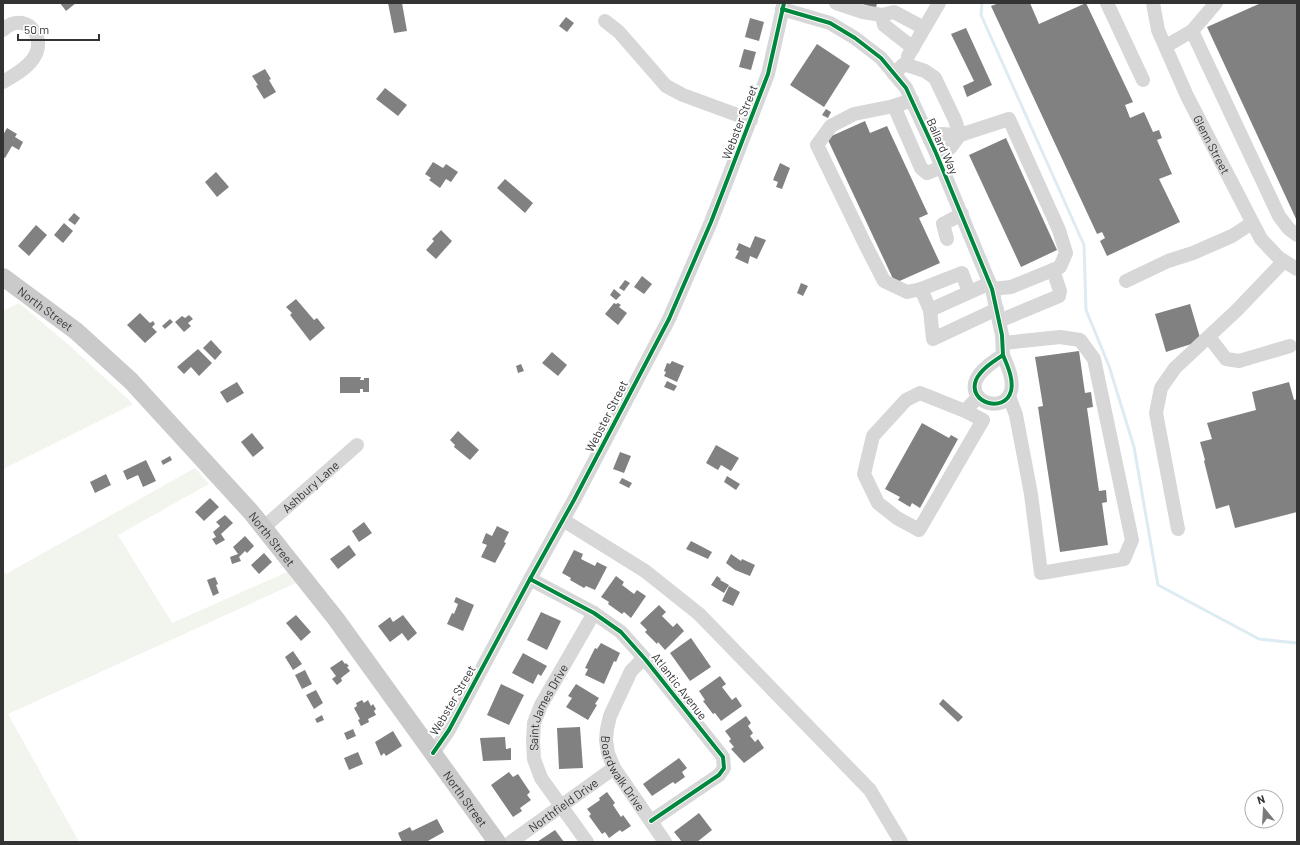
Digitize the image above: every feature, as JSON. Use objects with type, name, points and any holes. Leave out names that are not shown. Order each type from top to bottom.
[{"type":"main road","name":"North Street","points":[[3,277],[76,331],[131,381],[264,528],[336,619],[497,842]]},
{"type":"street","points":[[836,3],[863,12],[882,15],[894,12],[924,28]]},
{"type":"street","points":[[939,3],[899,69],[925,71],[935,78],[955,120],[960,135]]},
{"type":"street","points":[[1107,3],[1143,80]]},
{"type":"street","name":"Glenn Street","points":[[1153,3],[1158,30],[1187,96],[1260,239],[1279,258],[1297,269]]},
{"type":"street","points":[[1166,46],[1192,31],[1216,3]]},
{"type":"street","name":"Ballard Way","points":[[783,6],[830,23],[855,38],[899,69],[962,214],[991,286],[998,315],[1003,349],[1011,378],[1012,390],[1009,396]]},
{"type":"street","name":"Webster Street","points":[[433,753],[449,730],[563,520],[668,319],[711,222],[768,74],[783,6]]},
{"type":"street","points":[[882,15],[884,25],[913,48]]},
{"type":"street","points":[[605,21],[619,32],[666,86],[683,95],[750,120]]},
{"type":"street","points":[[3,30],[7,26],[20,23],[32,28],[38,40],[36,53],[29,64],[3,82]]},
{"type":"street","points":[[1192,31],[1279,216],[1297,235]]},
{"type":"street","points":[[912,100],[894,106],[854,114],[831,126],[817,145],[864,244],[884,281],[907,292],[921,289],[962,273],[969,292]]},
{"type":"street","points":[[894,106],[921,168],[927,173],[942,167]]},
{"type":"street","points":[[930,139],[941,134],[960,135],[1009,119],[1059,230],[1066,253],[1060,267],[1053,270],[1011,287],[991,286],[969,292],[930,310]]},
{"type":"street","points":[[936,153],[950,148],[960,135]]},
{"type":"street","points":[[947,239],[943,224],[962,214]]},
{"type":"street","points":[[1126,281],[1168,261],[1232,236],[1252,223]]},
{"type":"street","points":[[1178,529],[1156,413],[1161,388],[1175,368],[1237,310],[1284,261]]},
{"type":"street","points":[[921,289],[930,310],[933,338],[998,315],[1059,296],[1060,291],[1053,270]]},
{"type":"street","points":[[1060,337],[1080,340],[1094,359],[1132,540],[1124,558],[1041,573],[1030,487],[1016,415],[1009,396],[1002,402],[992,404],[978,397],[975,387],[976,380],[1003,349],[1060,337]]},
{"type":"street","points":[[1209,337],[1226,359],[1239,360],[1290,346]]},
{"type":"street","points":[[920,393],[965,411],[983,420],[918,530],[897,518],[878,503],[864,474],[873,436],[906,400],[920,393]]},
{"type":"street","points":[[965,411],[978,397]]},
{"type":"street","name":"Ashbury Lane","points":[[264,528],[357,445]]},
{"type":"street","points":[[563,520],[645,571],[699,614],[870,790],[901,842]]},
{"type":"street","name":"Atlantic Avenue","points":[[530,579],[594,613],[621,632],[633,644],[721,754],[724,768],[719,775],[651,821]]},
{"type":"street","name":"Saint James Drive","points":[[587,842],[541,778],[537,769],[533,750],[534,723],[541,705],[594,613]]},
{"type":"street","name":"Boardwalk Drive","points":[[645,659],[631,671],[610,716],[606,740],[608,753],[614,768],[665,842]]},
{"type":"street","name":"Northfield Drive","points":[[511,842],[614,768]]},
{"type":"shaded area","points":[[19,303],[70,346],[133,404],[3,469],[3,311]]},
{"type":"shaded area","points":[[195,468],[209,484],[118,535],[172,623],[287,572],[296,583],[8,714],[79,842],[3,842],[3,570],[6,574]]},
{"type":"building","points":[[60,3],[76,3],[66,11]]},
{"type":"building","points":[[388,3],[402,3],[407,31],[394,33]]},
{"type":"building","points":[[859,3],[877,3],[876,8]]},
{"type":"building","points":[[999,3],[1030,3],[1039,24],[1086,3],[1133,102],[1125,105],[1130,118],[1144,112],[1153,132],[1159,130],[1162,138],[1157,140],[1172,174],[1159,179],[1180,222],[1107,256],[1100,241],[1105,238],[1102,232],[1097,234],[991,6]]},
{"type":"building","points":[[1261,3],[1297,3],[1297,221],[1207,27]]},
{"type":"building","points":[[566,17],[574,23],[567,32],[559,26]]},
{"type":"building","points":[[750,18],[764,22],[759,41],[745,37]]},
{"type":"building","points":[[966,28],[992,85],[967,97],[963,86],[974,81],[951,34]]},
{"type":"building","points":[[817,44],[850,66],[824,107],[790,85]]},
{"type":"building","points":[[744,49],[756,52],[751,70],[739,67]]},
{"type":"building","points":[[265,69],[276,92],[264,99],[252,76]]},
{"type":"building","points":[[385,88],[407,105],[398,116],[376,99]]},
{"type":"building","points":[[826,109],[831,112],[828,118],[822,115]]},
{"type":"building","points":[[865,121],[870,133],[887,126],[928,214],[919,218],[940,263],[895,283],[827,138]]},
{"type":"building","points":[[7,128],[17,134],[15,137],[23,142],[19,150],[12,146],[5,158],[3,157],[3,135]]},
{"type":"building","points":[[1006,138],[1057,250],[1021,267],[969,155]]},
{"type":"building","points":[[433,162],[443,168],[446,164],[458,172],[451,182],[446,179],[440,188],[429,180],[431,178],[425,174]]},
{"type":"building","points":[[780,163],[790,168],[782,189],[776,187],[778,182],[773,180]]},
{"type":"building","points":[[216,172],[229,187],[217,197],[205,182]]},
{"type":"building","points":[[505,179],[533,203],[525,213],[497,188]]},
{"type":"building","points":[[74,213],[80,218],[75,225],[68,220]]},
{"type":"building","points":[[64,223],[73,231],[63,243],[54,235]]},
{"type":"building","points":[[36,225],[47,235],[29,256],[18,246]]},
{"type":"building","points":[[441,230],[452,241],[436,259],[426,250],[434,241],[432,239]]},
{"type":"building","points":[[755,236],[766,240],[757,259],[750,256],[748,264],[735,258],[739,251],[736,250],[739,243],[750,248]]},
{"type":"building","points":[[642,276],[652,284],[644,294],[634,287]]},
{"type":"building","points":[[625,280],[630,283],[624,291],[619,288]]},
{"type":"building","points":[[801,283],[808,286],[803,296],[797,293]]},
{"type":"building","points":[[614,289],[621,295],[616,300],[610,295]]},
{"type":"building","points":[[296,299],[314,320],[317,318],[325,328],[310,341],[290,315],[292,313],[286,307]]},
{"type":"building","points":[[614,303],[621,305],[619,307],[627,313],[618,325],[605,314]]},
{"type":"building","points":[[1190,304],[1201,341],[1166,352],[1155,314]]},
{"type":"building","points":[[140,313],[150,323],[153,321],[155,324],[152,327],[157,332],[145,343],[127,325]]},
{"type":"building","points":[[189,315],[193,319],[188,323],[191,326],[184,332],[175,322],[182,316],[185,318]]},
{"type":"building","points":[[170,319],[173,322],[165,329],[162,326]]},
{"type":"building","points":[[211,340],[222,352],[215,360],[203,348]]},
{"type":"building","points":[[198,349],[212,363],[199,376],[191,367],[184,374],[177,367]]},
{"type":"building","points":[[1079,351],[1085,393],[1091,392],[1093,407],[1087,408],[1099,491],[1106,490],[1107,502],[1102,503],[1108,545],[1060,552],[1038,407],[1043,406],[1035,357]]},
{"type":"building","points":[[552,352],[567,365],[558,376],[542,363]]},
{"type":"building","points":[[672,361],[684,366],[677,382],[664,376],[667,363],[670,364]]},
{"type":"building","points":[[521,364],[524,371],[518,373],[516,366]]},
{"type":"building","points":[[340,377],[361,377],[360,380],[369,378],[369,392],[363,392],[363,389],[360,389],[360,393],[340,393]]},
{"type":"building","points":[[667,381],[677,386],[674,391],[664,387]]},
{"type":"building","points":[[237,382],[244,393],[227,403],[220,392]]},
{"type":"building","points":[[1289,382],[1294,400],[1297,399],[1297,512],[1235,528],[1229,505],[1216,509],[1200,442],[1212,439],[1207,423],[1256,410],[1252,392]]},
{"type":"building","points":[[922,423],[949,438],[951,435],[958,439],[920,508],[912,503],[910,507],[898,500],[900,497],[885,489]]},
{"type":"building","points":[[458,431],[479,450],[470,460],[454,447],[455,445],[450,440]]},
{"type":"building","points":[[252,433],[264,448],[253,457],[241,442]]},
{"type":"building","points":[[716,445],[739,458],[731,471],[721,465],[718,470],[706,463]]},
{"type":"building","points":[[620,452],[631,456],[624,473],[613,469]]},
{"type":"building","points":[[170,456],[172,460],[163,465],[161,461]]},
{"type":"building","points":[[146,460],[156,481],[143,487],[138,475],[127,480],[123,471]]},
{"type":"building","points":[[106,474],[111,485],[95,493],[90,482]]},
{"type":"building","points":[[727,476],[740,484],[736,490],[724,482]]},
{"type":"building","points":[[622,478],[632,483],[629,488],[619,483]]},
{"type":"building","points":[[210,498],[219,507],[204,521],[195,512]]},
{"type":"building","points":[[225,515],[233,523],[221,534],[225,540],[216,545],[212,539],[216,537],[213,532],[220,526],[216,522]]},
{"type":"building","points":[[364,522],[372,533],[359,542],[352,531]]},
{"type":"building","points":[[497,526],[509,532],[504,542],[506,543],[495,563],[481,557],[487,545],[482,543],[486,533],[492,536]]},
{"type":"building","points":[[245,536],[254,546],[247,553],[245,551],[239,557],[241,561],[232,564],[230,557],[238,554],[233,547]]},
{"type":"building","points":[[691,541],[712,552],[708,559],[686,549]]},
{"type":"building","points":[[349,545],[356,555],[338,569],[330,559]]},
{"type":"building","points":[[574,550],[583,554],[581,559],[595,566],[597,562],[607,567],[595,590],[586,586],[584,588],[570,580],[571,578],[562,573]]},
{"type":"building","points":[[264,553],[272,562],[259,574],[251,565]]},
{"type":"building","points":[[731,554],[741,561],[742,559],[755,565],[750,576],[735,570],[726,563]]},
{"type":"building","points":[[616,576],[624,582],[622,585],[634,594],[637,590],[646,596],[631,618],[624,612],[622,614],[601,597]]},
{"type":"building","points":[[717,576],[721,579],[720,580],[729,585],[724,593],[711,585]]},
{"type":"building","points":[[215,577],[218,584],[216,585],[219,593],[213,596],[207,580]]},
{"type":"building","points":[[729,586],[740,592],[733,606],[722,601]]},
{"type":"building","points":[[456,597],[474,605],[463,631],[447,624],[452,613],[454,614],[458,604],[454,602]]},
{"type":"building","points":[[659,605],[666,612],[662,616],[673,627],[677,623],[684,631],[665,650],[658,642],[657,644],[645,632],[647,630],[640,623]]},
{"type":"building","points":[[541,612],[561,621],[547,650],[527,640]]},
{"type":"building","points":[[296,615],[311,632],[301,641],[286,623]]},
{"type":"building","points":[[403,615],[417,633],[408,641],[402,633],[390,642],[378,626],[390,617],[393,622]]},
{"type":"building","points":[[691,638],[711,667],[690,681],[670,653]]},
{"type":"building","points":[[601,643],[620,653],[616,662],[614,661],[604,684],[585,675],[588,669],[585,668],[595,648],[597,649]]},
{"type":"building","points":[[293,651],[302,664],[293,670],[285,657]]},
{"type":"building","points":[[523,653],[547,666],[541,676],[538,674],[533,684],[512,673]]},
{"type":"building","points":[[342,660],[349,666],[347,667],[350,671],[341,678],[342,681],[337,685],[332,679],[336,676],[330,668]]},
{"type":"building","points":[[305,670],[312,684],[302,689],[295,675]]},
{"type":"building","points":[[720,676],[726,684],[722,687],[732,700],[736,697],[742,706],[721,721],[715,713],[713,714],[703,701],[705,700],[699,691]]},
{"type":"building","points":[[501,684],[524,695],[509,725],[487,715]]},
{"type":"building","points":[[576,684],[599,698],[595,704],[597,705],[588,720],[566,707],[572,698],[568,696]]},
{"type":"building","points":[[316,690],[323,703],[314,709],[306,695]]},
{"type":"building","points":[[943,699],[963,717],[958,722],[939,704]]},
{"type":"building","points":[[362,700],[364,703],[368,700],[371,706],[373,704],[376,709],[374,711],[376,715],[368,719],[369,722],[361,726],[358,720],[360,719],[354,708],[357,706],[356,703]]},
{"type":"building","points":[[322,715],[324,720],[317,723],[315,719]]},
{"type":"building","points":[[746,716],[751,723],[748,726],[753,733],[750,736],[755,742],[758,739],[764,748],[744,763],[731,749],[734,747],[729,741],[731,739],[725,731]]},
{"type":"building","points":[[580,727],[583,768],[559,769],[557,728]]},
{"type":"building","points":[[353,729],[356,736],[347,740],[344,733]]},
{"type":"building","points":[[393,731],[402,746],[386,756],[384,753],[381,756],[375,742]]},
{"type":"building","points":[[505,737],[506,749],[511,748],[511,760],[483,761],[480,738]]},
{"type":"building","points":[[358,752],[363,764],[349,770],[344,758]]},
{"type":"building","points":[[679,758],[687,768],[682,772],[685,777],[675,784],[673,782],[652,796],[643,784]]},
{"type":"building","points":[[509,772],[513,777],[518,774],[530,792],[527,795],[531,800],[520,808],[522,811],[513,817],[491,785]]},
{"type":"building","points":[[607,792],[615,803],[613,805],[621,817],[623,815],[631,826],[622,832],[620,830],[609,838],[605,832],[602,834],[589,816],[591,814],[587,809],[600,800],[599,798]]},
{"type":"building","points":[[699,813],[712,830],[697,842],[682,842],[674,832]]},
{"type":"building","points":[[437,819],[444,832],[426,842],[402,842],[398,833],[410,827],[412,831]]},
{"type":"building","points":[[555,830],[564,842],[537,842]]},
{"type":"waterway","points":[[982,3],[981,15],[1084,245],[1086,310],[1109,366],[1134,447],[1158,585],[1259,639],[1297,643]]},
{"type":"cycle path","points":[[433,753],[449,730],[574,500],[669,319],[711,222],[768,74],[784,3]]},
{"type":"cycle path","points":[[782,9],[830,23],[855,38],[881,58],[906,88],[936,153],[992,289],[1002,335],[1003,355],[981,372],[976,380],[975,388],[977,395],[988,403],[995,404],[1002,402],[1007,398],[1011,391],[1011,377],[1003,355]]},
{"type":"cycle path","points":[[530,579],[594,613],[621,632],[645,659],[723,757],[724,768],[719,775],[651,821]]}]
